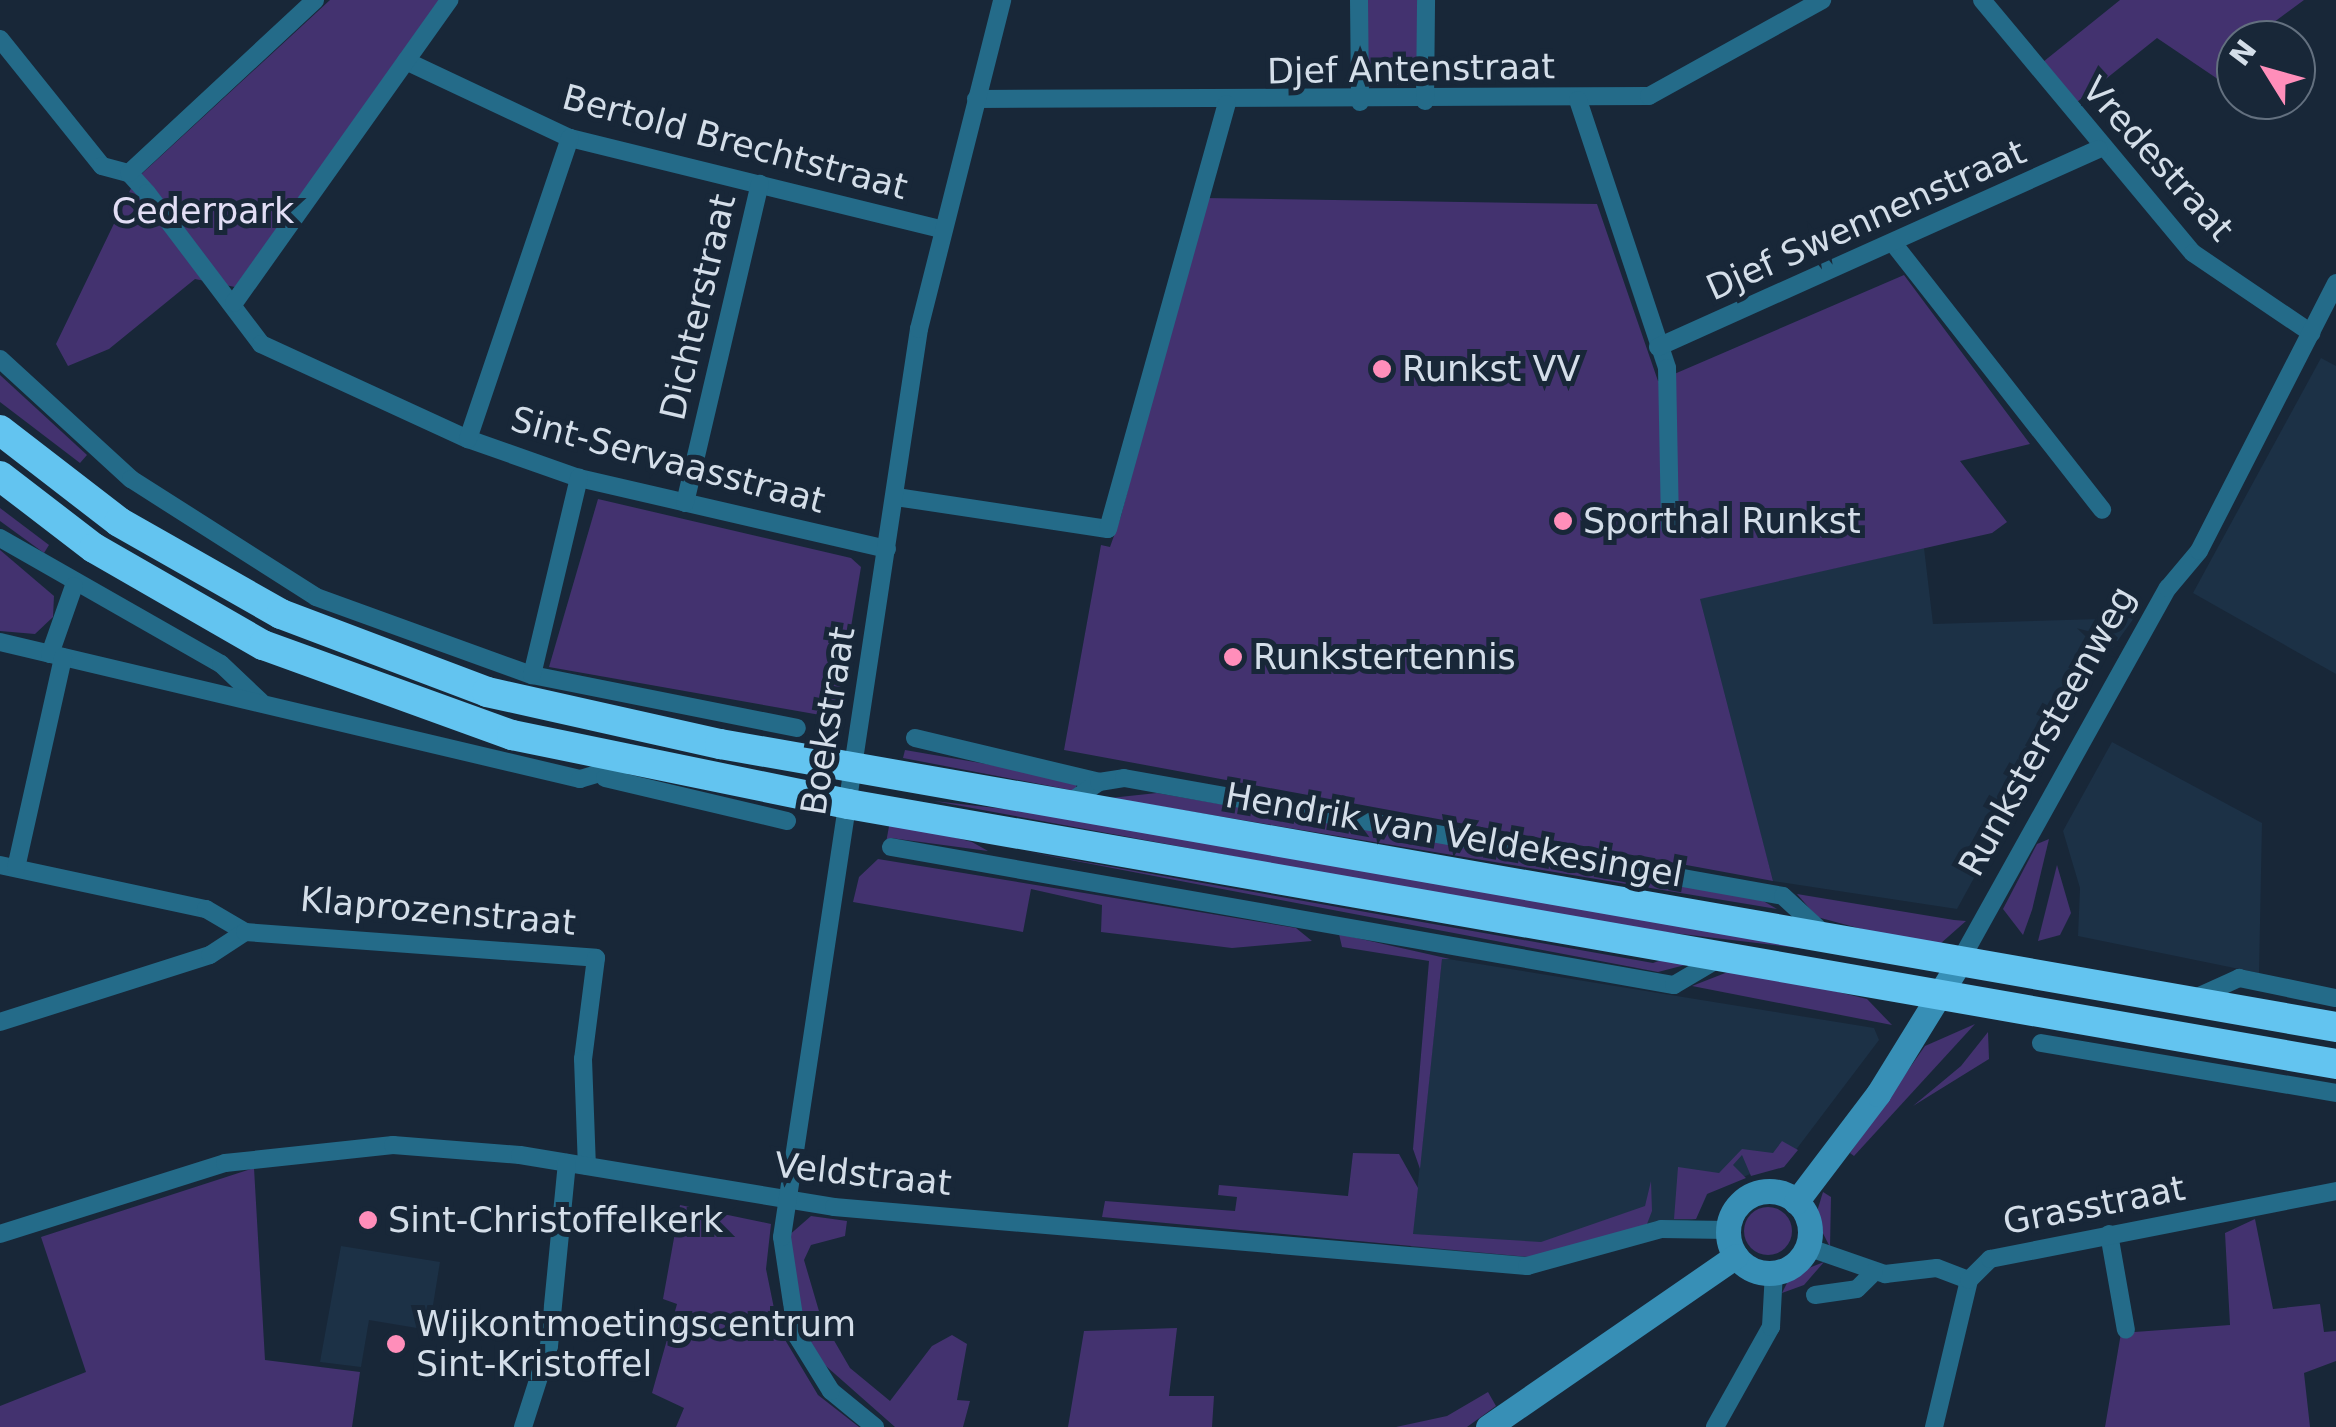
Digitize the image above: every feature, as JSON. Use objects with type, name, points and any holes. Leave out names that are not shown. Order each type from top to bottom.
[{"type":"highway","name":"Hendrik van Veldekesingel","points":[[0,430],[119,522],[280,614],[487,692],[720,744],[2336,1028]]},
{"type":"highway","name":"Hendrik van Veldekesingel","points":[[0,476],[94,548],[263,646],[512,736],[848,804],[2336,1064]]},
{"type":"street","points":[[128,173],[316,0]]},
{"type":"street","points":[[234,303],[449,0]]},
{"type":"street","name":"Boekstraat","points":[[875,1427],[832,1391],[797,1336],[781,1269],[787,1200],[887,549],[941,229],[1002,0]]},
{"type":"street","points":[[1359,0],[1360,102]]},
{"type":"street","points":[[1425,100],[1426,0]]},
{"type":"street","name":"Djef Antenstraat","points":[[976,99],[1227,104],[1649,96],[1822,0]]},
{"type":"street","name":"Vredestraat","points":[[1982,0],[2099,148],[2193,253],[2311,333]]},
{"type":"street","name":"Sint-Servaasstraat","points":[[0,39],[102,166],[128,173],[234,303],[261,344],[468,439],[579,478],[887,549]]},
{"type":"street","name":"Bertold Brechtstraat","points":[[406,62],[570,138],[941,229]]},
{"type":"street","points":[[1578,100],[1658,347],[1671,425],[1670,527]]},
{"type":"street","points":[[896,497],[1108,529],[1227,104]]},
{"type":"street","points":[[468,439],[570,138]]},
{"type":"street","name":"Djef Swennenstraat","points":[[1658,347],[2099,148]]},
{"type":"street","name":"Dichterstraat","points":[[685,503],[760,184]]},
{"type":"street","points":[[1893,243],[2102,510]]},
{"type":"street","name":"Runkstersteenweg","points":[[1796,1202],[1942,994],[2168,588],[2199,551],[2336,284]]},
{"type":"street","points":[[0,359],[131,479],[260,566],[373,622],[532,674],[695,713],[797,728]]},
{"type":"street","points":[[532,674],[579,478]]},
{"type":"street","points":[[0,538],[74,586],[221,664],[264,705]]},
{"type":"street","points":[[57,656],[74,586]]},
{"type":"street","points":[[0,642],[787,821]]},
{"type":"street","name":"Klaprozenstraat","points":[[57,656],[8,867],[206,909],[245,932],[596,958],[583,1059],[587,1166]]},
{"type":"street","points":[[695,713],[720,744]]},
{"type":"street","name":"Hendrik van Veldekesingel","points":[[915,738],[1099,782],[1124,778],[1783,896],[1829,937]]},
{"type":"street","points":[[604,778],[636,762]]},
{"type":"street","points":[[1066,806],[1099,782]]},
{"type":"street","points":[[976,824],[1018,869]]},
{"type":"street","points":[[891,847],[1674,985],[1723,956]]},
{"type":"street","points":[[0,1022],[210,955],[245,932]]},
{"type":"street","points":[[2187,1002],[2239,978],[2336,998]]},
{"type":"street","points":[[2077,1018],[2144,1058]]},
{"type":"street","points":[[2041,1043],[2336,1093]]},
{"type":"street","name":"Veldstraat","points":[[0,1234],[202,1169],[303,1150],[420,1145],[587,1166],[787,1200],[1527,1266],[1661,1230],[1728,1230]]},
{"type":"street","points":[[523,1427],[549,1346],[567,1164]]},
{"type":"street","name":"Grasstraat","points":[[1969,1280],[2001,1255],[2336,1191]]},
{"type":"street","points":[[1736,1256],[1728,1230],[1733,1212],[1756,1192],[1796,1202],[1809,1222],[1807,1247],[1774,1272]]},
{"type":"street","points":[[2109,1234],[2126,1330]]},
{"type":"street","points":[[1807,1247],[1874,1272],[1937,1268],[1969,1280],[1934,1427]]},
{"type":"street","points":[[1736,1256],[1774,1272]]},
{"type":"street","points":[[1488,1427],[1736,1256]]},
{"type":"street","points":[[1715,1427],[1772,1327],[1774,1272]]},
{"type":"street","points":[[1815,1295],[1857,1288],[1874,1272]]},
{"type":"shaded area","points":[[2321,358],[2336,366],[2336,674],[2193,593]]},
{"type":"shaded area","points":[[1924,548],[1933,624],[2134,618],[2060,721],[1957,909],[1773,881],[1696,599]]},
{"type":"shaded area","points":[[2112,742],[2262,823],[2259,973],[2078,936],[2080,888],[2063,831]]},
{"type":"shaded area","points":[[1442,958],[1874,1028],[1879,1040],[1792,1155],[1708,1193],[1696,1219],[1531,1260],[1411,1248]]},
{"type":"shaded area","points":[[341,1246],[440,1262],[429,1330],[369,1320],[361,1367],[320,1362]]},
{"type":"green space","name":"Cederpark","points":[[330,0],[440,0],[235,287],[195,279],[109,349],[68,366],[56,344],[135,180]]},
{"type":"green space","points":[[1365,0],[1417,0],[1419,57],[1408,84],[1365,87]]},
{"type":"green space","points":[[2120,0],[2304,0],[2277,20],[2216,20],[2216,78],[2157,38],[2077,102],[2043,62]]},
{"type":"green space","points":[[1203,198],[1597,204],[1658,381],[1904,275],[2030,444],[1960,461],[2007,522],[1992,533],[1700,599],[1773,881],[1064,750],[1101,545],[1110,547],[1121,516]]},
{"type":"green space","points":[[0,375],[87,455],[80,463],[0,402]]},
{"type":"green space","points":[[598,499],[851,558],[861,567],[838,705],[826,716],[549,667]]},
{"type":"green space","points":[[0,508],[49,545],[44,553],[0,521]]},
{"type":"green space","points":[[0,550],[54,596],[53,617],[35,634],[0,631]]},
{"type":"green space","points":[[905,750],[1062,777],[1076,781],[1076,791],[903,758]]},
{"type":"green space","points":[[1157,793],[1758,898],[1777,909],[1110,798]]},
{"type":"green space","points":[[934,801],[1066,816],[1900,960],[1598,924]]},
{"type":"green space","points":[[890,821],[972,842],[988,851],[891,838],[885,848]]},
{"type":"green space","points":[[2049,839],[2023,935],[2003,909],[2037,844]]},
{"type":"green space","points":[[1023,851],[1653,963],[1670,957],[1685,965],[1658,972]]},
{"type":"green space","points":[[878,859],[1296,928],[1312,941],[1232,948],[1101,932],[1102,905],[1031,889],[1023,932],[853,902],[859,877]]},
{"type":"green space","points":[[2057,865],[2071,913],[2060,935],[2038,941]]},
{"type":"green space","points":[[1797,894],[1966,921],[1940,944],[1899,939],[1817,917]]},
{"type":"green space","points":[[1339,934],[1450,959],[1442,959],[1420,1169],[1413,1149],[1429,961],[1342,947]]},
{"type":"green space","points":[[1738,968],[1867,999],[1892,1025],[1692,986]]},
{"type":"green space","points":[[1975,1024],[1854,1156],[1850,1153],[1925,1046]]},
{"type":"green space","points":[[1988,1032],[1989,1059],[1913,1106],[1961,1066]]},
{"type":"green space","points":[[1782,1141],[1798,1150],[1784,1167],[1751,1176],[1742,1155],[1733,1165],[1746,1178],[1707,1194],[1696,1219],[1674,1219],[1678,1167],[1719,1173],[1742,1149],[1773,1153]]},
{"type":"green space","points":[[1353,1153],[1399,1154],[1418,1188],[1413,1234],[1541,1242],[1645,1206],[1651,1181],[1652,1211],[1647,1224],[1610,1238],[1529,1257],[1102,1217],[1105,1201],[1235,1211],[1237,1197],[1218,1195],[1219,1185],[1348,1196]]},
{"type":"green space","points":[[254,1168],[265,1360],[360,1372],[352,1427],[0,1427],[0,1406],[86,1372],[41,1237]]},
{"type":"green space","points":[[1823,1192],[1831,1197],[1830,1247],[1815,1218]]},
{"type":"green space","points":[[680,1205],[771,1224],[766,1269],[778,1328],[818,1395],[859,1427],[676,1427],[684,1408],[652,1393],[677,1304],[663,1299]]},
{"type":"green space","points":[[1768,1207],[1785,1214],[1792,1231],[1785,1248],[1768,1255],[1751,1248],[1744,1231],[1751,1214]]},
{"type":"green space","points":[[811,1216],[847,1221],[845,1236],[811,1245],[804,1260],[821,1318],[850,1368],[890,1401],[932,1346],[952,1335],[967,1344],[957,1400],[970,1401],[963,1427],[895,1427],[818,1359],[799,1317],[787,1237]]},
{"type":"green space","points":[[2255,1219],[2273,1309],[2320,1304],[2324,1332],[2336,1331],[2336,1361],[2304,1373],[2310,1427],[2105,1427],[2121,1333],[2230,1325],[2225,1233]]},
{"type":"green space","points":[[1824,1262],[1804,1285],[1782,1293],[1791,1275]]},
{"type":"green space","points":[[1177,1328],[1169,1396],[1214,1396],[1212,1427],[1068,1427],[1084,1331]]},
{"type":"green space","points":[[1488,1392],[1496,1406],[1467,1427],[1396,1427],[1447,1416]]},
{"type":"place","name":"Runkst VV","points":[[1382,369]]},
{"type":"place","name":"Sporthal Runkst","points":[[1563,521]]},
{"type":"place","name":"Runkstertennis","points":[[1233,657]]},
{"type":"place","name":"Sint-Christoffelkerk","points":[[368,1220]]},
{"type":"place","name":"Wijkontmoetingscentrum Sint-Kristoffel","points":[[396,1344]]}]
